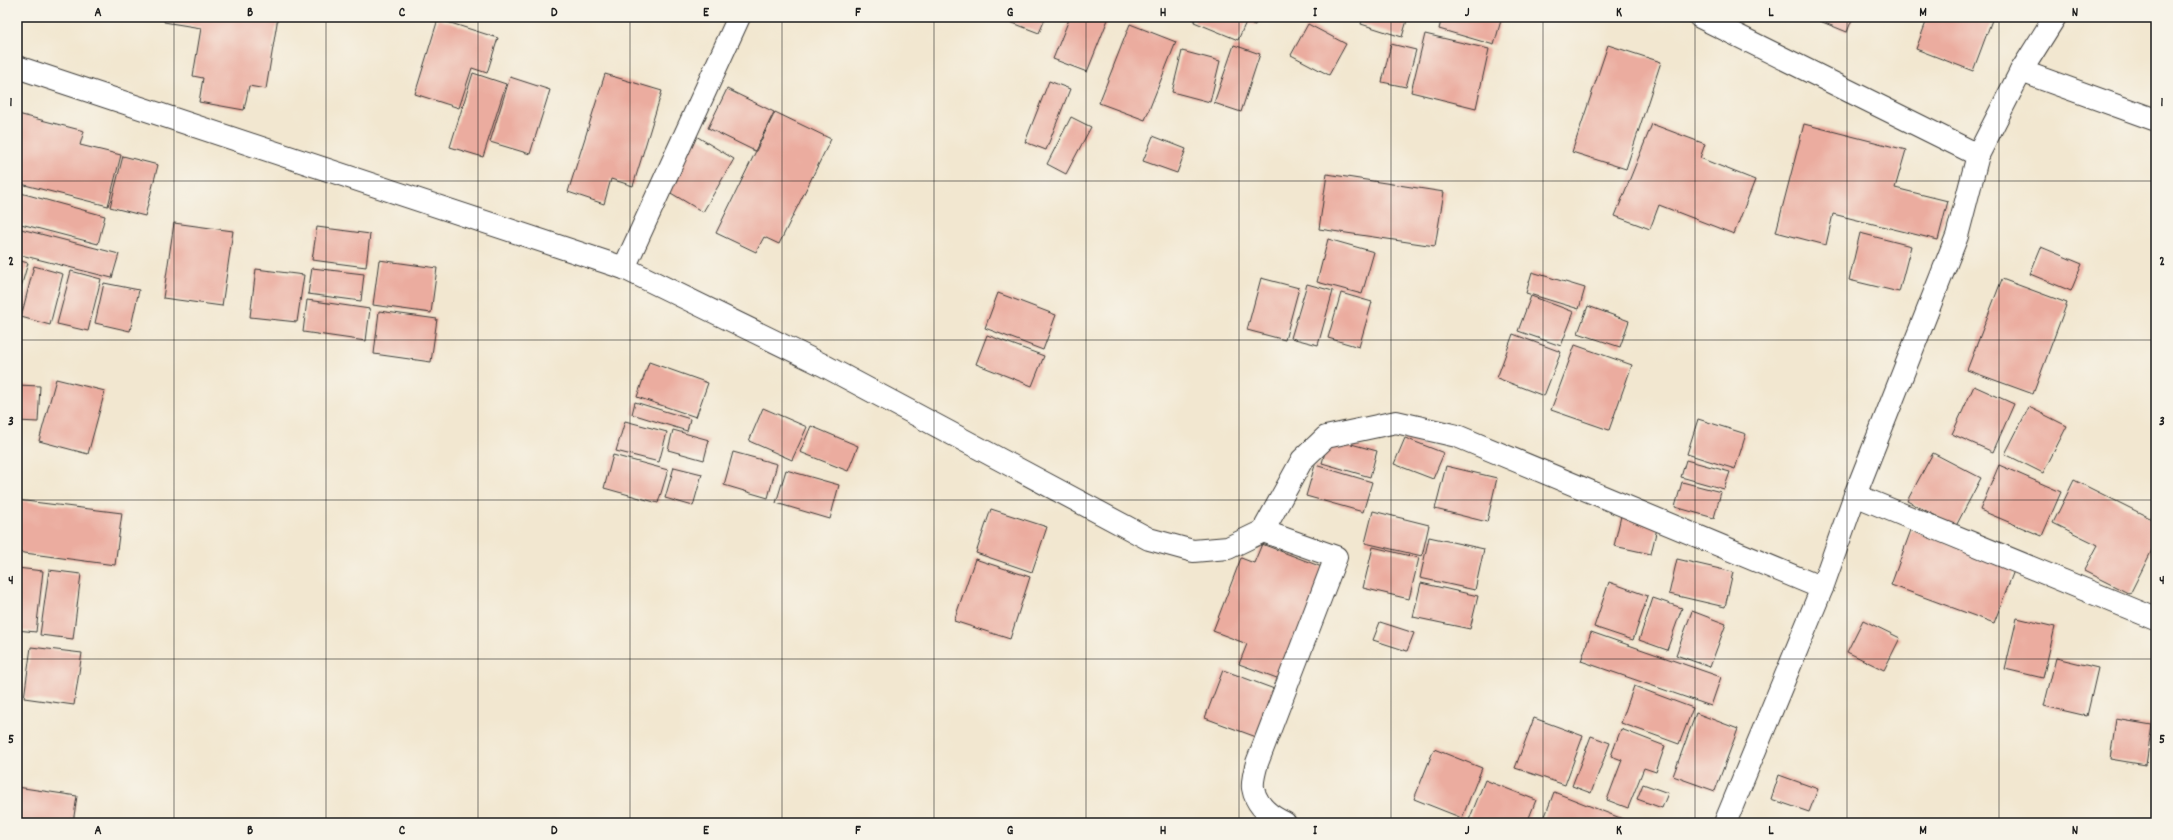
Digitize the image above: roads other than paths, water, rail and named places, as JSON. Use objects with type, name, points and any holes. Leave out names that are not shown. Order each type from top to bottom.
[{"type":"street","points":[[624,268],[739,17]]},
{"type":"street","points":[[1700,17],[1978,156]]},
{"type":"street","points":[[1725,823],[1822,588],[1855,495],[1957,236],[1978,156],[2021,71],[2055,17]]},
{"type":"street","points":[[17,67],[624,268],[823,365],[1149,539],[1192,551],[1228,548],[1263,531],[1302,460],[1326,437],[1396,422],[1457,436],[1822,588]]},
{"type":"street","points":[[2021,71],[2156,120]]},
{"type":"street","points":[[1855,495],[2156,619]]},
{"type":"street","points":[[1263,531],[1336,557],[1257,763],[1252,787],[1260,806],[1277,820],[1285,823]]}]
